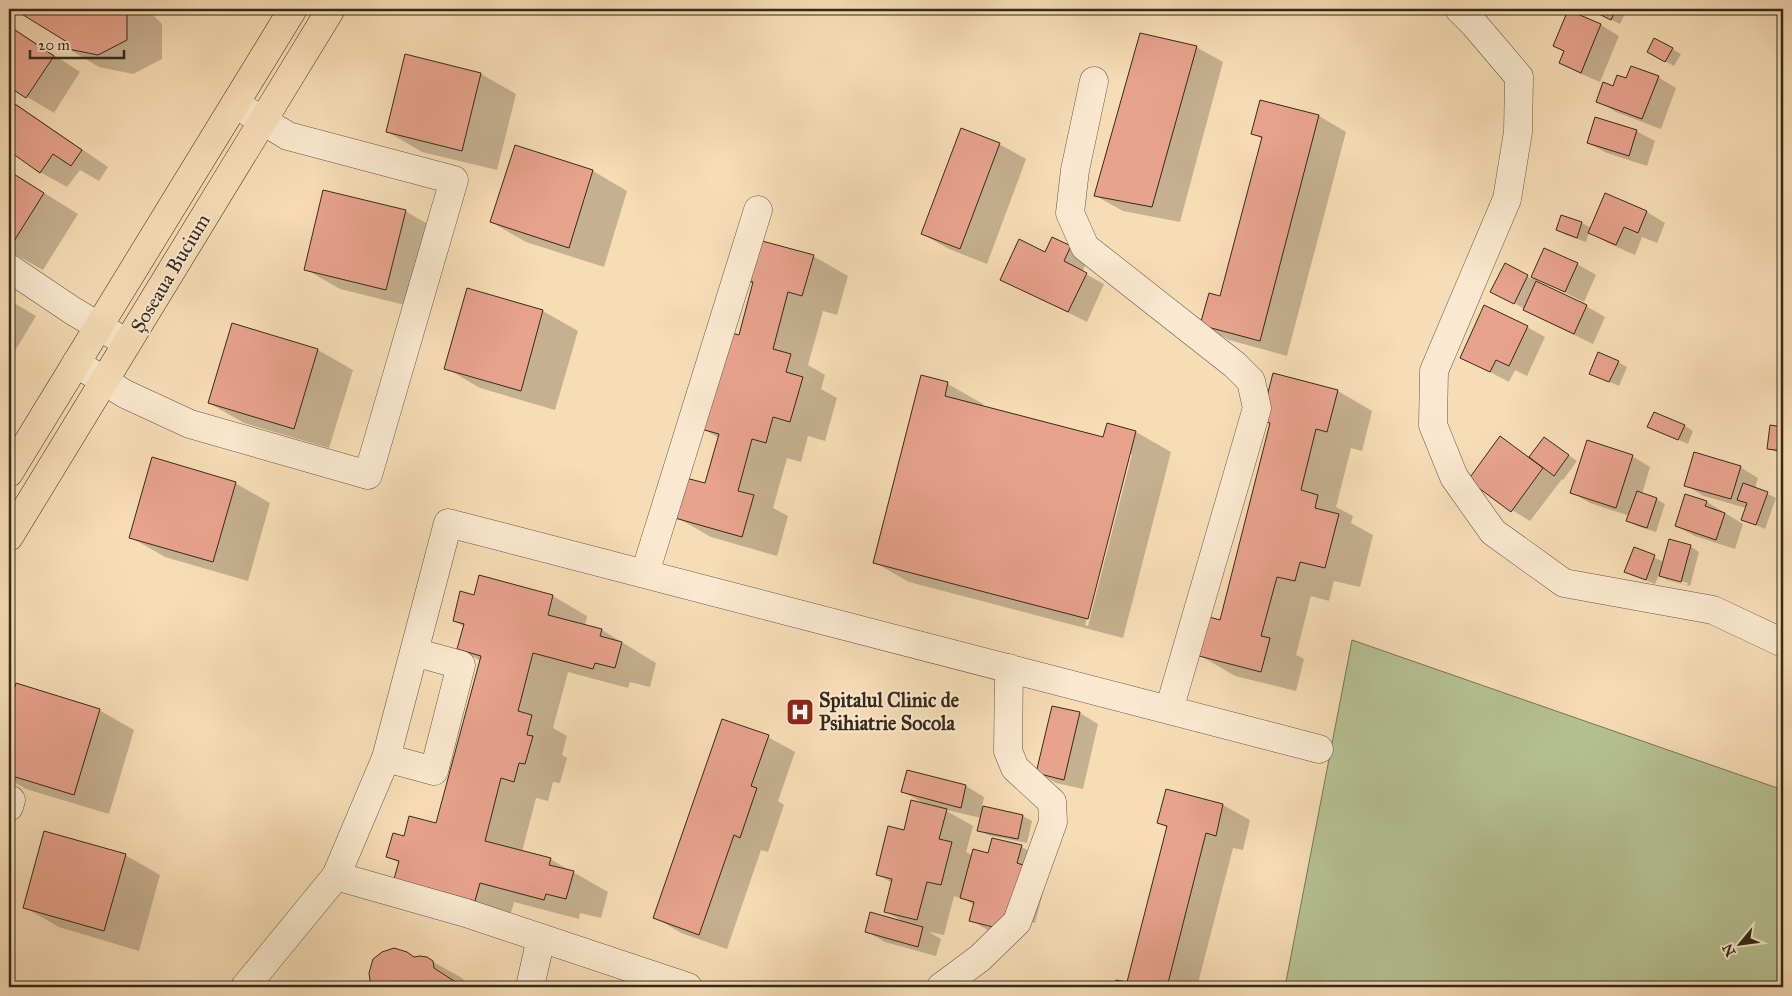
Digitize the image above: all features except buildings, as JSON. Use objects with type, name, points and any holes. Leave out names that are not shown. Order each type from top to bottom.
[{"type":"main road","name":"Șoseaua Bucium","points":[[9,473],[293,9]]},
{"type":"main road","name":"Șoseaua Bucium","points":[[9,537],[331,9]]},
{"type":"street","points":[[1460,9],[1519,77],[1518,132],[1507,199],[1434,371],[1434,425],[1454,477],[1493,532],[1564,583],[1713,610],[1783,643]]},
{"type":"street","points":[[1094,81],[1075,170],[1070,213],[1085,247],[1235,366],[1250,381],[1257,408],[1169,710]]},
{"type":"street","points":[[76,363],[125,394],[190,424],[368,475],[454,180],[288,136],[235,104]]},
{"type":"street","points":[[645,573],[758,210]]},
{"type":"street","points":[[9,268],[98,327],[127,343]]},
{"type":"street","points":[[245,987],[336,876],[386,758],[448,523],[1319,749]]},
{"type":"street","points":[[386,758],[434,771],[462,665],[414,652]]},
{"type":"street","points":[[941,987],[980,958],[1017,922],[1054,822],[1052,802],[1015,768],[1008,751],[1009,668]]},
{"type":"street","points":[[9,800],[9,807]]},
{"type":"street","points":[[336,876],[466,913],[688,987]]},
{"type":"street","points":[[530,987],[541,938]]},
{"type":"green space","points":[[1352,640],[1783,790],[1783,987],[1285,987]]},
{"type":"place","name":"Spitalul Clinic de Psihiatrie Socola","points":[[800,712]]}]
